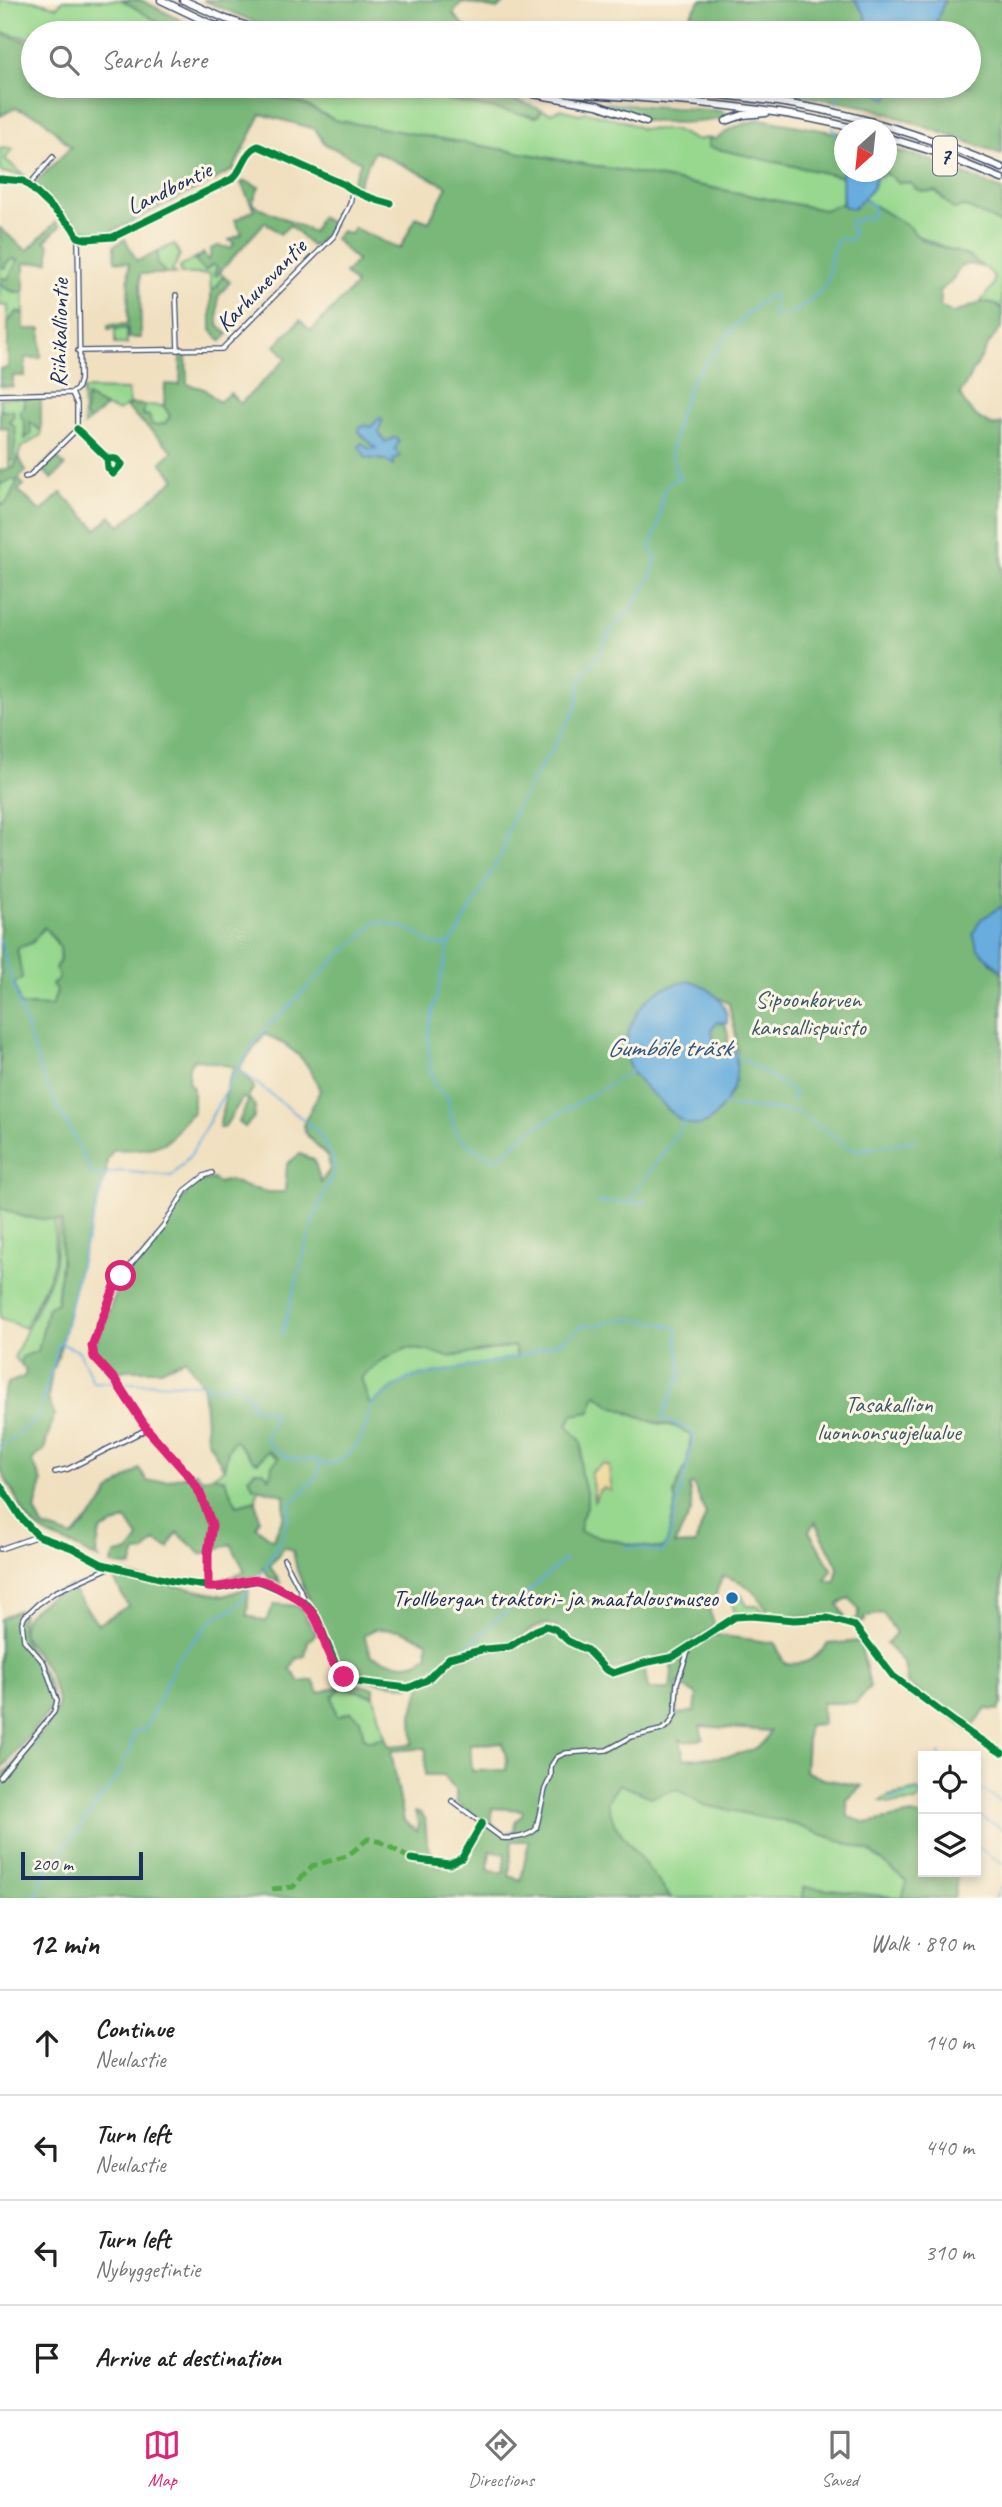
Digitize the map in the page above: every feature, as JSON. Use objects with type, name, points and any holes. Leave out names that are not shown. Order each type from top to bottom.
[{"type":"highway","points":[[161,0],[204,21]]},
{"type":"highway","points":[[183,0],[232,21]]},
{"type":"highway","points":[[555,98],[597,105],[646,122]]},
{"type":"highway","points":[[639,98],[778,112],[834,124]]},
{"type":"highway","name":"7","points":[[745,98],[827,111],[907,132],[1002,166]]},
{"type":"highway","points":[[726,121],[743,115],[778,112]]},
{"type":"highway","name":"7","points":[[897,139],[1002,179]]},
{"type":"street","name":"Landbontie","points":[[78,237],[110,238],[232,179],[241,171],[250,151],[258,146],[345,185],[352,192],[391,204]]},
{"type":"street","points":[[29,185],[53,157]]},
{"type":"street","points":[[0,179],[22,180],[29,185],[72,227],[78,237]]},
{"type":"street","name":"Karhunevantie","points":[[78,351],[217,350],[225,347],[334,236],[350,204],[352,192]]},
{"type":"street","name":"Riihikalliontie","points":[[77,429],[77,404],[72,393],[80,380],[78,237]]},
{"type":"street","points":[[176,295],[178,350]]},
{"type":"street","points":[[0,395],[72,393]]},
{"type":"street","points":[[25,477],[77,429],[107,458],[116,459],[122,464],[113,474],[108,468],[107,458]]},
{"type":"street","points":[[208,1587],[208,1553],[212,1525],[208,1512],[194,1483],[147,1429],[115,1380],[94,1357],[92,1346],[115,1286],[163,1226],[178,1198],[193,1184],[212,1173]]},
{"type":"street","points":[[55,1472],[68,1469],[147,1429]]},
{"type":"street","points":[[0,1485],[21,1518],[38,1536],[72,1548],[90,1559],[112,1567],[208,1587],[220,1588],[257,1580],[289,1593],[308,1605]]},
{"type":"street","points":[[0,1549],[38,1536]]},
{"type":"street","points":[[284,1559],[317,1618],[335,1666],[344,1677],[357,1682],[398,1689],[421,1684],[444,1661],[457,1654],[509,1647],[546,1626],[587,1650],[605,1669],[613,1673],[623,1672],[644,1662],[673,1657],[730,1620],[744,1616],[794,1620],[821,1617],[850,1624],[859,1631],[893,1676],[971,1734],[1002,1753]]},
{"type":"street","points":[[0,1777],[54,1712],[57,1701],[44,1663],[24,1640],[22,1622],[25,1616],[55,1592],[112,1567]]},
{"type":"street","points":[[452,1801],[502,1838],[511,1839],[533,1833],[551,1776],[551,1766],[557,1757],[566,1753],[607,1750],[631,1737],[665,1728],[675,1714],[677,1683],[690,1646]]},
{"type":"street","points":[[411,1859],[450,1864],[462,1858],[482,1823]]},
{"type":"green space","points":[[0,0],[33,0],[57,7],[63,0],[122,0],[156,21],[21,21],[21,36],[0,32]]},
{"type":"green space","points":[[122,0],[141,0],[182,21],[156,21]]},
{"type":"green space","points":[[203,0],[508,0],[497,9],[462,2],[453,14],[460,21],[252,21]]},
{"type":"green space","points":[[701,0],[855,0],[867,21],[686,21]]},
{"type":"green space","points":[[945,0],[1002,0],[1002,154],[869,107],[818,98],[981,98],[981,21],[937,21]]},
{"type":"green space","points":[[0,33],[21,39],[21,98],[279,98],[303,104],[335,120],[647,175],[824,210],[843,203],[844,207],[862,198],[911,228],[922,239],[968,256],[981,267],[969,264],[961,266],[951,282],[939,291],[940,306],[952,313],[984,302],[990,302],[1002,310],[1002,327],[990,342],[960,394],[978,418],[995,426],[1002,423],[1002,906],[980,920],[990,962],[1002,972],[1002,1704],[999,1710],[986,1709],[970,1731],[907,1683],[904,1663],[886,1644],[896,1633],[883,1613],[864,1617],[865,1621],[856,1624],[854,1621],[858,1618],[859,1610],[850,1598],[838,1604],[844,1620],[770,1616],[752,1590],[723,1576],[709,1609],[715,1626],[672,1655],[643,1660],[613,1670],[606,1667],[588,1648],[569,1639],[556,1627],[546,1624],[534,1628],[508,1645],[485,1646],[448,1656],[425,1678],[408,1686],[350,1678],[338,1665],[319,1617],[310,1603],[297,1570],[293,1551],[285,1547],[270,1566],[280,1582],[269,1578],[263,1567],[260,1576],[220,1586],[216,1584],[245,1571],[231,1544],[201,1554],[178,1533],[169,1548],[155,1541],[144,1552],[136,1553],[131,1567],[111,1564],[115,1554],[129,1552],[139,1538],[126,1519],[100,1531],[96,1553],[99,1559],[53,1538],[35,1527],[27,1518],[0,1469],[0,1402],[8,1383],[24,1377],[26,1371],[20,1363],[22,1357],[38,1351],[48,1307],[57,1303],[62,1221],[24,1217],[0,1208],[0,503],[4,505],[10,498],[17,482],[13,479],[0,485],[0,470],[14,468],[19,457],[26,471],[18,479],[24,485],[18,490],[41,512],[61,493],[97,529],[111,516],[120,526],[175,479],[161,462],[173,451],[126,407],[130,404],[145,405],[143,415],[149,416],[152,425],[165,423],[170,416],[164,406],[165,384],[180,385],[181,354],[186,354],[187,384],[204,389],[219,402],[230,393],[240,404],[287,358],[275,346],[300,320],[311,331],[356,285],[345,273],[357,261],[335,239],[341,231],[350,234],[354,228],[400,249],[416,217],[429,222],[447,186],[374,151],[357,187],[351,184],[361,162],[325,144],[315,129],[261,114],[233,170],[111,232],[93,233],[78,226],[34,184],[71,147],[41,117],[15,108],[0,116]],"holes":[[[383,421],[380,434],[385,442],[391,441],[397,452],[390,463],[387,460],[366,458],[365,454],[369,449],[376,448],[359,432],[360,428],[371,427]],[[44,927],[59,946],[61,956],[56,968],[59,978],[52,984],[57,991],[52,1006],[20,1005],[14,983],[22,978],[17,948],[32,943]],[[691,981],[729,1003],[735,1030],[737,1056],[733,1082],[723,1105],[705,1124],[668,1110],[631,1069],[625,1053],[629,1032],[646,1004],[658,993]],[[265,1034],[284,1044],[306,1063],[320,1091],[303,1125],[305,1133],[328,1157],[330,1169],[321,1182],[314,1160],[300,1154],[287,1164],[285,1192],[268,1192],[230,1180],[218,1183],[213,1179],[203,1181],[189,1190],[166,1229],[144,1255],[140,1265],[136,1263],[120,1283],[94,1349],[112,1375],[125,1370],[161,1370],[185,1359],[203,1385],[207,1439],[224,1469],[228,1450],[234,1440],[257,1462],[268,1451],[279,1458],[272,1465],[270,1478],[263,1471],[255,1471],[249,1477],[253,1487],[284,1495],[284,1515],[273,1540],[256,1527],[259,1519],[256,1500],[237,1505],[224,1479],[213,1476],[202,1479],[196,1472],[169,1480],[148,1482],[139,1469],[109,1492],[100,1507],[73,1537],[43,1527],[35,1510],[42,1482],[32,1460],[44,1450],[54,1415],[48,1398],[52,1371],[106,1174],[107,1160],[113,1150],[141,1149],[162,1144],[171,1138],[193,1113],[193,1088],[188,1082],[189,1066],[194,1059],[234,1067],[228,1082],[219,1128],[224,1128],[243,1097],[248,1101],[239,1122],[245,1127],[254,1117],[255,1106],[248,1097],[254,1087],[239,1068]],[[514,1346],[517,1357],[407,1379],[372,1404],[369,1403],[361,1378],[382,1360],[407,1348],[448,1357]],[[596,1394],[610,1405],[654,1422],[676,1427],[691,1436],[687,1463],[674,1493],[676,1504],[667,1543],[662,1549],[580,1532],[581,1519],[587,1507],[580,1470],[581,1441],[567,1425],[573,1415],[590,1412]],[[693,1484],[706,1514],[695,1544],[674,1545],[692,1510],[689,1485]],[[815,1522],[838,1567],[835,1582],[825,1580],[832,1570],[809,1531]],[[375,1629],[400,1630],[427,1641],[428,1655],[414,1663],[394,1663],[371,1656],[364,1635]]]},
{"type":"green space","points":[[276,98],[437,98],[536,117],[542,110],[551,113],[561,109],[579,114],[586,112],[624,121],[642,129],[675,130],[695,140],[709,138],[709,147],[834,175],[834,182],[843,182],[842,204],[825,210],[647,175],[335,120],[307,106]]},
{"type":"green space","points":[[440,98],[516,100],[542,110],[537,117]]},
{"type":"green space","points":[[604,103],[722,111],[728,115],[710,121],[659,122],[635,118]]},
{"type":"green space","points":[[760,119],[834,132],[834,175],[708,147],[709,138],[716,139],[732,128]]},
{"type":"green space","points":[[0,148],[13,149],[5,159],[24,175],[1,172]]},
{"type":"green space","points":[[897,151],[930,160],[1002,190],[1002,224],[969,208],[953,209],[936,191],[922,191],[911,183],[898,182]]},
{"type":"green space","points":[[245,181],[259,187],[252,204],[313,232],[320,217],[333,224],[313,247],[290,225],[280,234],[265,222],[216,276],[214,274],[217,267],[213,264],[205,271],[195,261],[203,253],[208,260],[211,249],[218,246],[231,248],[234,243],[229,240],[242,234],[235,220],[254,210],[241,183]]},
{"type":"green space","points":[[875,182],[912,183],[920,191],[937,192],[945,201],[969,208],[1002,224],[1002,310],[981,302],[994,282],[991,273],[984,266],[902,226],[862,198],[872,189]]},
{"type":"green space","points":[[56,222],[60,226],[45,241],[49,245],[49,262],[24,263],[24,292],[3,286],[0,278],[8,279],[18,260],[12,259],[7,262],[5,268],[0,267],[0,228],[27,251]]},
{"type":"green space","points":[[125,239],[137,261],[158,252],[157,264],[167,274],[140,274],[141,338],[128,338],[128,328],[108,329],[108,325],[128,324],[129,263],[115,261],[114,246]]},
{"type":"green space","points":[[174,244],[180,255],[172,271],[176,274],[167,274],[157,264],[158,252]]},
{"type":"green space","points":[[198,256],[195,261],[210,265],[213,263],[217,267],[214,274],[216,276],[220,272],[223,276],[211,291],[210,274],[181,274],[180,267]]},
{"type":"green space","points":[[12,259],[19,260],[8,279],[0,278],[0,267]]},
{"type":"green space","points":[[223,276],[230,282],[218,297],[218,325],[228,334],[221,341],[211,330],[211,291]]},
{"type":"green space","points":[[0,283],[13,292],[24,292],[24,314],[17,312],[8,322],[8,306],[0,305]]},
{"type":"green space","points":[[17,312],[24,314],[24,329],[41,329],[41,358],[25,358],[25,376],[13,376],[13,387],[0,386],[0,369],[8,368],[8,322]]},
{"type":"green space","points":[[115,329],[127,329],[127,344],[115,344]]},
{"type":"green space","points":[[83,389],[128,390],[130,404],[118,411],[106,407],[85,416],[89,421],[84,425]]},
{"type":"green space","points":[[87,397],[106,407],[89,421],[85,416]]},
{"type":"green space","points":[[0,398],[24,398],[25,439],[30,422],[41,431],[41,435],[21,448],[14,468],[9,470],[9,461],[13,459],[8,421],[13,411],[1,411]]},
{"type":"green space","points":[[24,398],[41,398],[41,431],[30,422],[31,434],[25,439],[25,421],[20,412],[25,406]]},
{"type":"green space","points":[[145,405],[164,406],[170,416],[163,424],[152,425],[149,416],[143,415]]},
{"type":"green space","points":[[0,408],[1,411],[13,410],[14,416],[9,421],[15,427],[16,436],[13,460],[9,461],[9,429],[0,428]]},
{"type":"green space","points":[[54,455],[65,466],[52,479],[41,468]]},
{"type":"green space","points":[[13,479],[17,482],[4,505],[0,503],[0,485]]},
{"type":"green space","points":[[44,927],[61,949],[57,991],[52,1006],[20,1005],[14,982],[21,978],[17,948],[32,943]]},
{"type":"green space","points":[[717,1022],[725,1024],[727,1032],[728,1043],[722,1053],[713,1049],[712,1028]]},
{"type":"green space","points":[[0,1208],[23,1217],[55,1219],[54,1261],[25,1328],[0,1318]]},
{"type":"green space","points":[[59,1220],[62,1221],[61,1263],[57,1303],[48,1308],[38,1351],[23,1357],[20,1363],[14,1358],[54,1270]]},
{"type":"green space","points":[[514,1346],[518,1357],[413,1377],[393,1387],[372,1405],[360,1379],[382,1360],[407,1348],[448,1357]]},
{"type":"green space","points":[[598,1394],[631,1414],[678,1428],[691,1436],[687,1463],[674,1493],[676,1504],[667,1544],[662,1549],[580,1532],[587,1496],[580,1470],[582,1450],[567,1426],[573,1415]],"holes":[[[603,1464],[609,1466],[611,1490],[599,1490],[594,1501],[591,1472]]]},
{"type":"green space","points":[[234,1439],[258,1462],[268,1451],[280,1459],[270,1479],[255,1471],[249,1477],[253,1487],[258,1488],[256,1500],[236,1506],[224,1480],[213,1476],[224,1469],[228,1450]]},
{"type":"green space","points":[[110,1572],[224,1596],[249,1587],[247,1615],[265,1622],[275,1604],[299,1606],[316,1634],[308,1641],[305,1656],[297,1658],[290,1669],[300,1682],[313,1680],[319,1693],[348,1683],[374,1688],[374,1696],[343,1687],[332,1696],[337,1717],[351,1712],[360,1719],[364,1738],[370,1741],[385,1737],[389,1746],[413,1744],[412,1715],[421,1687],[449,1661],[465,1655],[513,1648],[546,1629],[586,1652],[603,1671],[613,1676],[644,1665],[648,1689],[670,1689],[670,1660],[709,1634],[775,1643],[784,1663],[791,1664],[809,1661],[828,1644],[860,1641],[870,1687],[856,1703],[822,1703],[823,1724],[808,1725],[805,1771],[823,1779],[862,1786],[847,1800],[848,1817],[867,1823],[912,1814],[918,1816],[918,1877],[957,1877],[954,1898],[902,1898],[907,1882],[871,1852],[790,1823],[704,1805],[677,1789],[651,1797],[619,1784],[607,1802],[615,1825],[671,1898],[0,1898],[0,1778],[41,1732],[58,1706],[50,1678],[23,1633],[23,1624],[34,1609],[70,1586],[98,1624],[128,1606]],"holes":[[[677,1683],[697,1695],[695,1711],[676,1715]],[[700,1726],[770,1731],[765,1740],[746,1752],[684,1759],[680,1739],[684,1742],[703,1739]],[[502,1743],[507,1760],[506,1770],[472,1771],[470,1744]],[[426,1748],[425,1775],[443,1775],[456,1791],[456,1802],[485,1823],[468,1853],[456,1863],[438,1866],[427,1844],[425,1818],[419,1812],[415,1812],[417,1831],[404,1821],[391,1751]],[[492,1808],[522,1810],[523,1813],[515,1822],[514,1832],[506,1834],[492,1824]],[[512,1841],[529,1841],[521,1880],[509,1876]],[[490,1851],[505,1854],[504,1873],[488,1870]]]},
{"type":"green space","points":[[732,1593],[742,1595],[747,1606],[759,1606],[764,1613],[736,1615],[730,1598]]},
{"type":"green space","points":[[18,1610],[23,1615],[21,1627],[24,1639],[49,1685],[51,1709],[0,1771],[0,1619]]},
{"type":"green space","points":[[343,1687],[374,1696],[385,1737],[370,1741],[364,1738],[361,1728],[337,1717],[332,1696]]},
{"type":"green space","points":[[711,1757],[808,1776],[804,1806],[860,1824],[910,1815],[918,1850],[918,1877],[928,1877],[949,1898],[522,1898],[541,1767]]},
{"type":"green space","points":[[918,1790],[916,1802],[880,1801],[888,1796]]},
{"type":"green space","points":[[804,1887],[902,1898],[803,1898]]},
{"type":"sand","points":[[603,1464],[609,1466],[611,1491],[604,1488],[599,1490],[595,1501],[591,1473]]},
{"type":"water","points":[[855,0],[945,0],[937,21],[867,21]]},
{"type":"water","points":[[842,182],[874,182],[872,189],[853,209],[843,203]]},
{"type":"water","points":[[382,418],[379,432],[385,442],[396,437],[399,442],[395,449],[400,456],[394,459],[393,466],[386,460],[366,458],[359,446],[362,443],[369,449],[376,448],[359,432],[360,427],[371,427]]},
{"type":"water","points":[[1002,906],[1002,972],[978,949],[973,934],[980,920]]},
{"type":"water","name":"Gumböle träsk","points":[[691,981],[711,991],[725,1008],[727,1023],[717,1022],[712,1028],[714,1051],[722,1053],[731,1044],[736,1060],[734,1085],[730,1094],[715,1116],[700,1125],[688,1124],[678,1118],[640,1082],[631,1070],[626,1048],[631,1026],[643,1005],[660,990]]},
{"type":"waterway","points":[[836,104],[838,98]]},
{"type":"waterway","points":[[832,127],[834,131]]},
{"type":"waterway","points":[[0,1448],[38,1418],[59,1344],[62,1342],[81,1260],[106,1174],[119,1171],[172,1176],[190,1156],[238,1068],[267,1026],[375,923],[407,928],[433,945],[449,944],[457,935],[503,851],[516,809],[576,709],[581,679],[600,652],[611,630],[632,607],[650,579],[656,559],[650,548],[660,518],[663,491],[672,481],[681,478],[674,472],[677,469],[671,454],[679,415],[692,380],[733,328],[741,322],[746,312],[754,310],[757,303],[773,295],[776,301],[772,315],[788,316],[820,292],[827,281],[831,255],[836,244],[840,238],[850,240],[854,232],[850,221],[857,222],[862,217],[869,219],[873,213],[873,205],[862,200]]},
{"type":"waterway","points":[[0,939],[47,1087],[90,1172],[105,1174]]},
{"type":"waterway","points":[[449,945],[428,1031],[430,1067],[436,1089],[447,1096],[456,1131],[466,1143],[497,1160],[526,1133],[624,1076]]},
{"type":"waterway","points":[[735,1054],[739,1057]]},
{"type":"waterway","points":[[742,1058],[795,1093],[792,1102]]},
{"type":"waterway","points":[[238,1069],[313,1127],[333,1160],[334,1171],[313,1221],[282,1335]]},
{"type":"waterway","points":[[626,1074],[631,1071]]},
{"type":"waterway","points":[[722,1105],[730,1105]]},
{"type":"waterway","points":[[732,1106],[798,1112],[854,1150],[914,1141]]},
{"type":"waterway","points":[[680,1129],[685,1122]]},
{"type":"waterway","points":[[628,1202],[679,1131]]},
{"type":"waterway","points":[[598,1202],[647,1202]]},
{"type":"waterway","points":[[595,1325],[624,1319],[655,1322],[677,1328],[677,1343]]},
{"type":"waterway","points":[[119,1383],[205,1384],[206,1390],[225,1387],[235,1381],[245,1395],[251,1397],[251,1407],[275,1413],[266,1439],[268,1444],[285,1456],[298,1460],[314,1459],[325,1465],[342,1460],[359,1443],[374,1402],[407,1379],[518,1357],[564,1340],[583,1325],[591,1325]]},
{"type":"waterway","points":[[62,1342],[79,1351],[93,1382],[114,1383]]},
{"type":"waterway","points":[[626,1546],[661,1552],[668,1543],[694,1436],[691,1431],[662,1418],[682,1371],[677,1345]]},
{"type":"waterway","points":[[264,1570],[283,1535],[291,1503],[318,1474],[319,1461]]},
{"type":"waterway","points":[[466,1647],[565,1559]]},
{"type":"waterway","points":[[257,1578],[262,1572]]},
{"type":"waterway","points":[[35,1898],[46,1870],[122,1769],[124,1759],[131,1750],[133,1733],[146,1728],[177,1659],[212,1621],[220,1614],[233,1610],[254,1583]]},
{"type":"waterway","points":[[981,1789],[1002,1802]]},
{"type":"waterway","points":[[889,1799],[918,1793]]},
{"type":"waterway","points":[[978,1814],[1002,1829]]},
{"type":"waterway","points":[[981,1849],[1002,1863]]},
{"type":"waterway","points":[[995,1898],[1002,1885]]},
{"type":"marked path","points":[[272,1889],[293,1887],[312,1866],[347,1856],[368,1839],[381,1842],[411,1859]]},
{"type":"cycle path","points":[[0,179],[24,181],[72,227],[78,237],[86,239],[113,237],[232,179],[250,152],[258,146],[360,194],[391,204]]},
{"type":"cycle path","points":[[77,429],[107,458],[108,468],[113,474],[122,464],[116,459],[107,458]]},
{"type":"cycle path","points":[[0,1485],[21,1518],[38,1536],[72,1548],[102,1564],[172,1581],[220,1588],[257,1580],[289,1593],[308,1605],[317,1618],[339,1672],[349,1680],[408,1688],[427,1680],[449,1658],[485,1649],[509,1647],[546,1626],[587,1650],[605,1669],[613,1673],[673,1657],[735,1617],[794,1620],[828,1618],[855,1626],[893,1676],[971,1734],[1002,1753]]},
{"type":"cycle path","points":[[411,1859],[449,1864],[462,1858],[482,1823]]},
{"type":"place","name":"Trollbergan traktori- ja maatalousmuseo","points":[[732,1598]]},
{"type":"route","points":[[121,1276],[92,1346],[94,1357],[115,1380],[147,1429],[189,1476],[200,1493],[212,1525],[208,1553],[208,1587],[220,1588],[257,1580],[289,1593],[308,1605],[317,1618],[335,1666],[344,1677]]},
{"type":"park label","name":"Sipoonkorven kansallispuisto","points":[[808,1013]]},
{"type":"park label","name":"Tasakallion luonnonsuojelualue","points":[[889,1418]]}]
